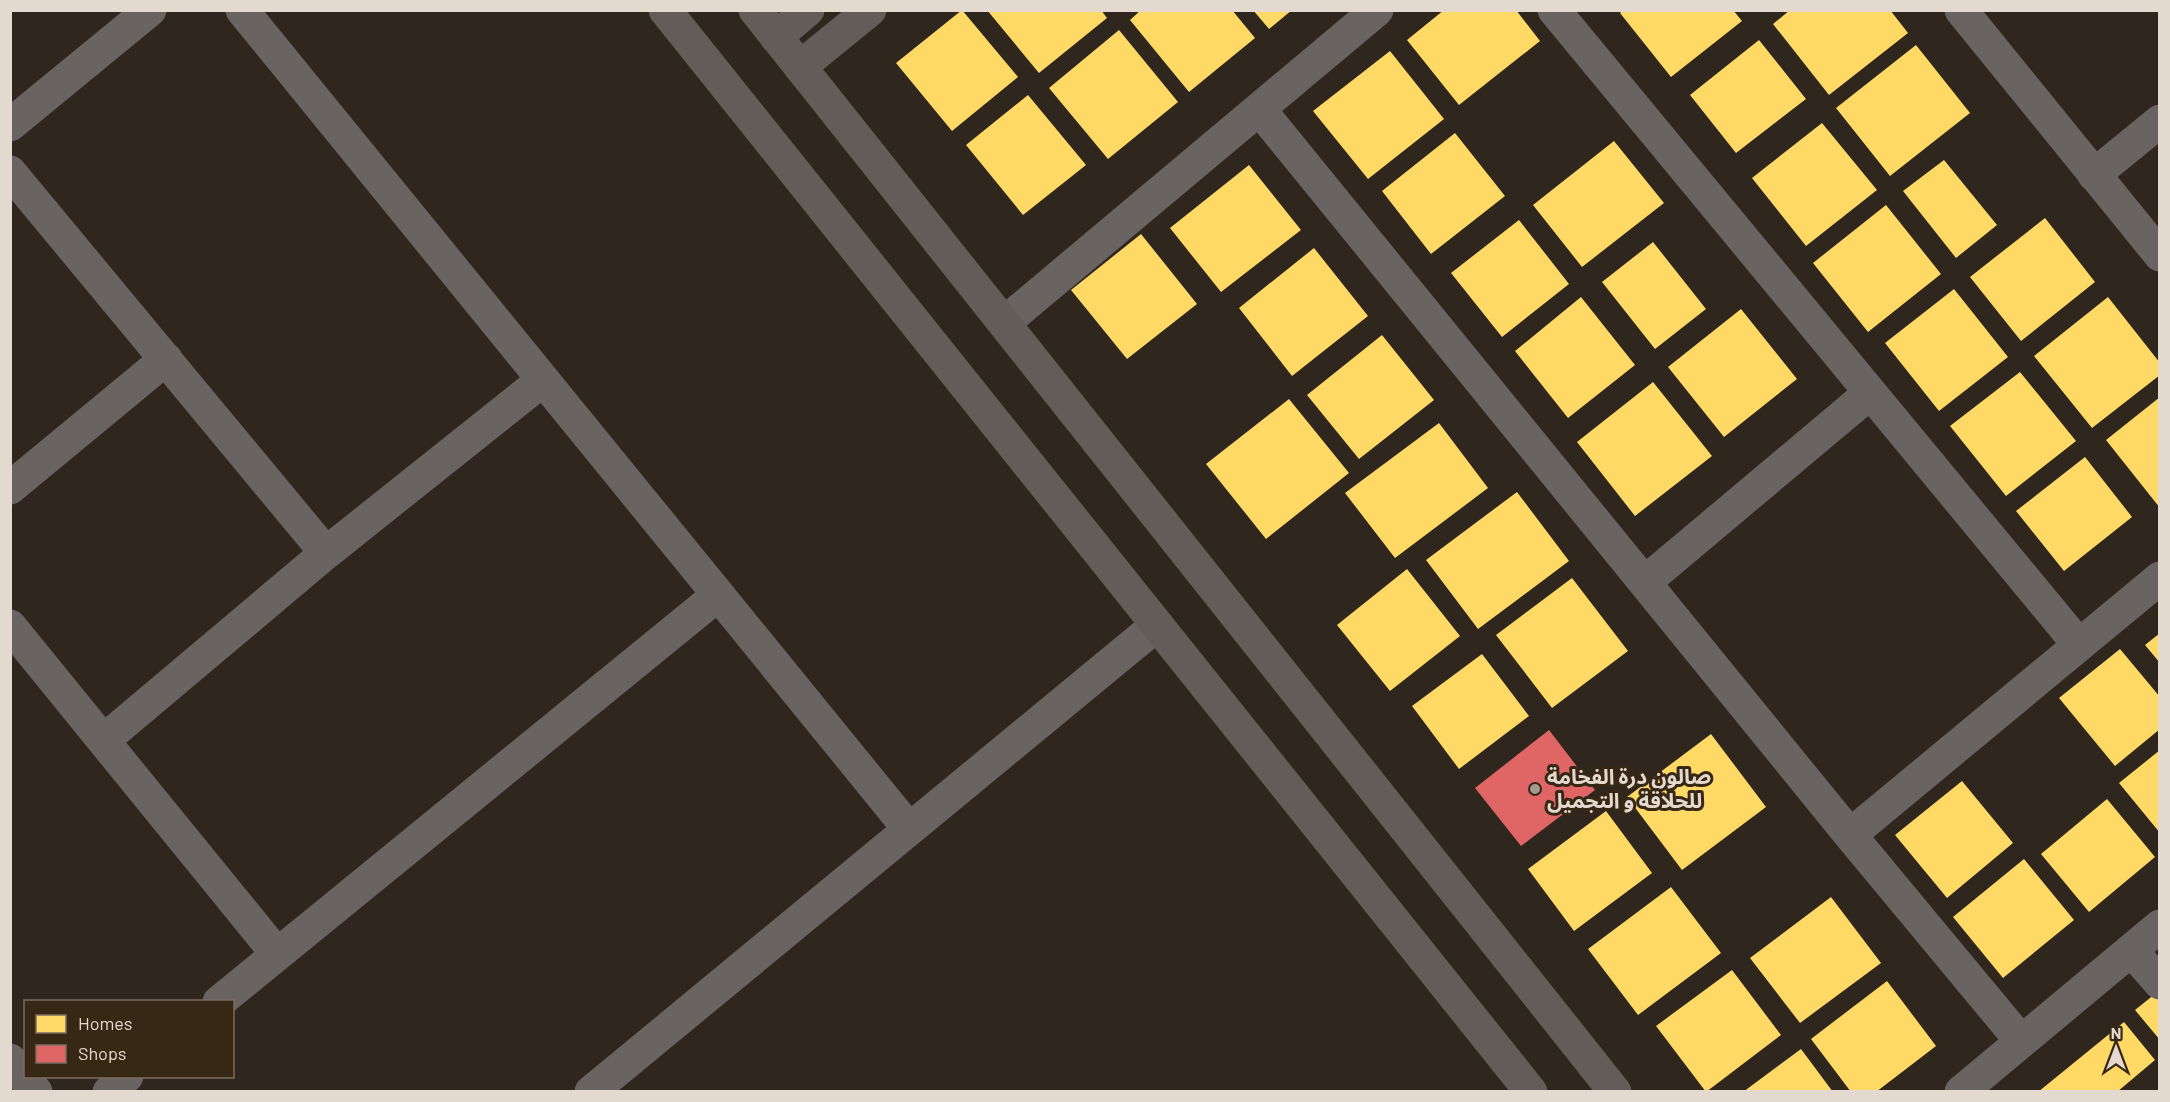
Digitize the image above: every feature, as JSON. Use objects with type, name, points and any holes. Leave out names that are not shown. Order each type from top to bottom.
[{"type":"street","points":[[10,125],[150,10]]},
{"type":"street","points":[[242,10],[909,829]]},
{"type":"street","points":[[665,10],[1532,1092]]},
{"type":"street","points":[[755,10],[1615,1092]]},
{"type":"street","points":[[776,37],[808,10]]},
{"type":"street","points":[[800,67],[870,10]]},
{"type":"street","points":[[1004,323],[1377,10]]},
{"type":"street","points":[[1554,10],[2079,645]]},
{"type":"street","points":[[1961,10],[2160,255]]},
{"type":"street","points":[[1260,110],[1850,835],[2021,1041]]},
{"type":"street","points":[[2094,175],[2160,121]]},
{"type":"street","points":[[10,172],[326,553]]},
{"type":"street","points":[[10,488],[166,359]]},
{"type":"street","points":[[104,740],[326,553],[543,380]]},
{"type":"street","points":[[1645,582],[1870,393]]},
{"type":"street","points":[[1850,835],[2160,578]]},
{"type":"street","points":[[221,1000],[718,595]]},
{"type":"street","points":[[591,1092],[1157,625]]},
{"type":"street","points":[[10,626],[277,954]]},
{"type":"street","points":[[1961,1092],[2160,926]]},
{"type":"street","points":[[2131,950],[2160,983]]},
{"type":"street","points":[[10,1060],[24,1077]]},
{"type":"street","points":[[25,1078],[36,1092]]},
{"type":"street","points":[[109,1092],[126,1078]]},
{"type":"building: Homes","points":[[962,10],[1018,77],[952,131],[896,63]]},
{"type":"building: Homes","points":[[987,10],[1101,10],[1107,18],[1039,73]]},
{"type":"building: Homes","points":[[1141,10],[1232,10],[1255,38],[1189,92],[1130,20]]},
{"type":"building: Homes","points":[[1253,10],[1292,10],[1269,29]]},
{"type":"building: Homes","points":[[1444,10],[1516,10],[1540,41],[1459,105],[1407,40]]},
{"type":"building: Homes","points":[[1624,10],[1733,10],[1742,21],[1671,77],[1620,13]]},
{"type":"building: Homes","points":[[1790,10],[1890,10],[1908,33],[1829,95],[1773,24]]},
{"type":"building: Homes","points":[[1119,30],[1178,102],[1108,159],[1049,88]]},
{"type":"building: Homes","points":[[1759,40],[1806,99],[1736,153],[1690,95]]},
{"type":"building: Homes","points":[[1916,45],[1970,113],[1890,176],[1836,108]]},
{"type":"building: Homes","points":[[1390,51],[1444,119],[1368,179],[1313,111]]},
{"type":"building: Homes","points":[[1028,95],[1086,165],[1023,215],[966,145]]},
{"type":"building: Homes","points":[[1822,123],[1877,190],[1806,246],[1752,178]]},
{"type":"building: Homes","points":[[1455,133],[1505,196],[1431,254],[1382,191]]},
{"type":"building: Homes","points":[[1614,141],[1664,203],[1582,267],[1533,205]]},
{"type":"building: Homes","points":[[1944,160],[1997,225],[1956,258],[1903,191]]},
{"type":"building: Homes","points":[[1249,165],[1301,230],[1221,292],[1170,228]]},
{"type":"building: Homes","points":[[1886,205],[1941,274],[1868,332],[1813,263]]},
{"type":"building: Homes","points":[[2045,218],[2095,282],[2021,341],[1970,277]]},
{"type":"building: Homes","points":[[1519,220],[1569,284],[1502,337],[1451,273]]},
{"type":"building: Homes","points":[[1141,234],[1197,304],[1127,359],[1071,290]]},
{"type":"building: Homes","points":[[1653,242],[1706,309],[1655,349],[1602,282]]},
{"type":"building: Homes","points":[[1314,248],[1368,316],[1292,376],[1239,308]]},
{"type":"building: Homes","points":[[1954,289],[2008,357],[1939,411],[1885,343]]},
{"type":"building: Homes","points":[[1581,297],[1635,365],[1568,418],[1515,351]]},
{"type":"building: Homes","points":[[2108,297],[2160,363],[2160,375],[2092,428],[2034,356]]},
{"type":"building: Homes","points":[[1741,309],[1797,379],[1724,437],[1668,367]]},
{"type":"building: Homes","points":[[1382,335],[1434,400],[1359,459],[1307,395]]},
{"type":"building: Homes","points":[[2020,372],[2076,441],[2006,496],[1950,426]]},
{"type":"building: Homes","points":[[1653,382],[1712,456],[1635,516],[1577,442]]},
{"type":"building: Homes","points":[[2160,397],[2160,508],[2106,440]]},
{"type":"building: Homes","points":[[1289,399],[1349,473],[1266,539],[1206,464]]},
{"type":"building: Homes","points":[[1439,423],[1488,488],[1395,558],[1345,493]]},
{"type":"building: Homes","points":[[2085,457],[2132,517],[2064,571],[2016,511]]},
{"type":"building: Homes","points":[[1517,492],[1569,561],[1478,629],[1426,560]]},
{"type":"building: Homes","points":[[1407,569],[1460,636],[1390,691],[1337,625]]},
{"type":"building: Homes","points":[[1572,578],[1628,651],[1552,708],[1496,635]]},
{"type":"building: Homes","points":[[2160,633],[2160,663],[2145,645]]},
{"type":"building: Homes","points":[[2120,649],[2160,697],[2160,729],[2115,766],[2059,698]]},
{"type":"building: Homes","points":[[1482,654],[1529,716],[1459,769],[1412,706]]},
{"type":"building: Homes","points":[[1711,734],[1766,807],[1682,870],[1627,797]]},
{"type":"building: Homes","points":[[2160,750],[2160,833],[2119,783]]},
{"type":"building: Homes","points":[[1962,781],[2013,843],[1947,898],[1895,835]]},
{"type":"building: Homes","points":[[2107,799],[2155,857],[2089,912],[2041,854]]},
{"type":"building: Homes","points":[[1606,811],[1652,873],[1574,931],[1528,869]]},
{"type":"building: Homes","points":[[2024,859],[2074,920],[2003,978],[1953,917]]},
{"type":"building: Homes","points":[[1671,887],[1721,953],[1638,1015],[1588,949]]},
{"type":"building: Homes","points":[[1831,897],[1881,963],[1800,1023],[1750,958]]},
{"type":"building: Homes","points":[[1732,970],[1781,1035],[1706,1092],[1656,1026]]},
{"type":"building: Homes","points":[[1887,981],[1936,1046],[1876,1092],[1851,1092],[1811,1039]]},
{"type":"building: Homes","points":[[2160,990],[2160,1040],[2135,1010]]},
{"type":"building: Homes","points":[[2124,1022],[2155,1060],[2117,1092],[2038,1092]]},
{"type":"building: Homes","points":[[1801,1049],[1833,1092],[1743,1092]]},
{"type":"building: Shops","name":"صالون درة الفخامة للحلاقة و التجميل","points":[[1549,730],[1595,790],[1521,846],[1475,788]]},
{"type":"place","name":"صالون درة الفخامة للحلاقة و التجميل","points":[[1535,789]]}]
